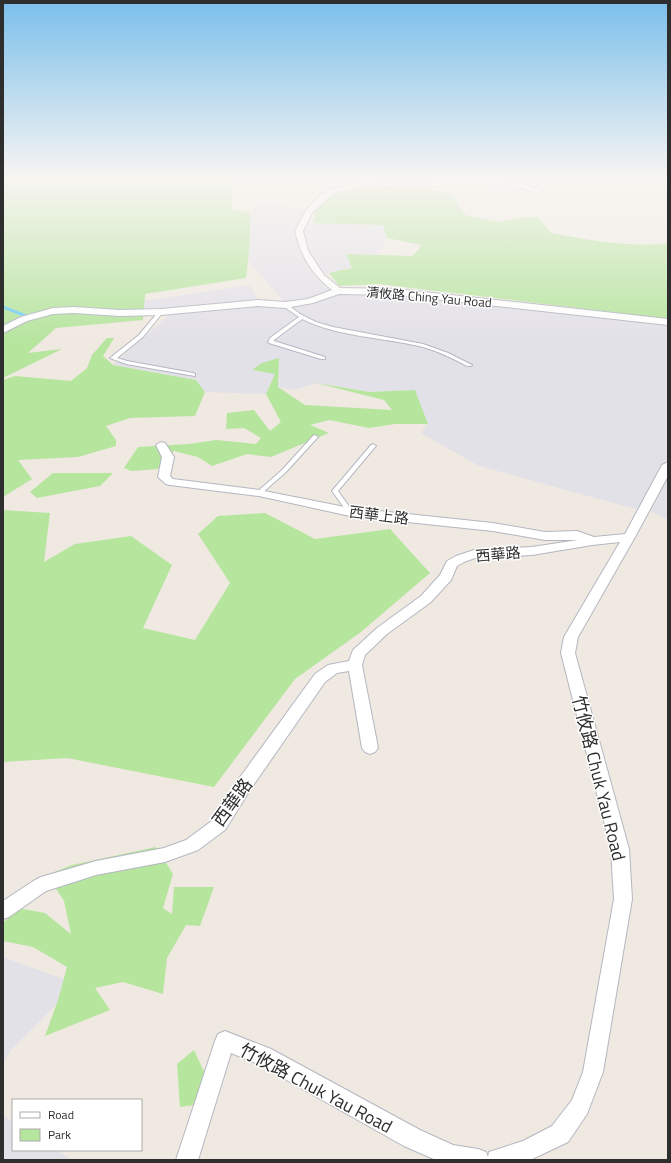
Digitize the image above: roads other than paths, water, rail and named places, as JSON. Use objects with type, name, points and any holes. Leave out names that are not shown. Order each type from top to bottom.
[{"type":"street","points":[[300,233],[304,251],[321,277],[338,291]]},
{"type":"street","name":"清攸路 Ching Yau Road","points":[[3,330],[24,319],[53,311],[161,312],[258,303],[285,305],[310,301],[338,291],[397,292],[668,322]]},
{"type":"street","name":"西華上路","points":[[161,445],[168,457],[164,477],[170,482],[259,494],[350,512],[494,527],[545,536],[577,535],[593,541],[629,537]]},
{"type":"street","name":"竹攸路 Chuk Yau Road","points":[[497,1160],[526,1151],[560,1134],[580,1107],[593,1072],[623,899],[622,878],[620,849],[568,653],[571,637],[629,537],[668,465]]},
{"type":"street","name":"西華路","points":[[3,910],[41,885],[96,868],[165,855],[192,845],[219,825],[244,785],[320,678],[333,669],[355,665],[358,653],[382,631],[426,599],[446,577],[452,564],[460,559],[474,554],[532,551],[593,541]]},
{"type":"street","points":[[355,665],[370,748]]},
{"type":"street","name":"竹攸路 Chuk Yau Road","points":[[187,1160],[225,1041],[264,1056],[412,1138],[452,1156],[478,1160]]},
{"type":"lane","points":[[285,305],[294,313],[320,325],[346,332],[421,345],[447,353],[469,365]]},
{"type":"lane","points":[[161,312],[141,336],[113,358],[126,362],[193,375]]},
{"type":"lane","points":[[302,317],[272,339],[271,342],[323,358]]},
{"type":"lane","points":[[259,494],[284,471],[315,438]]},
{"type":"lane","points":[[350,512],[335,491],[373,446]]},
{"type":"waterway","points":[[3,307],[29,317]]}]
